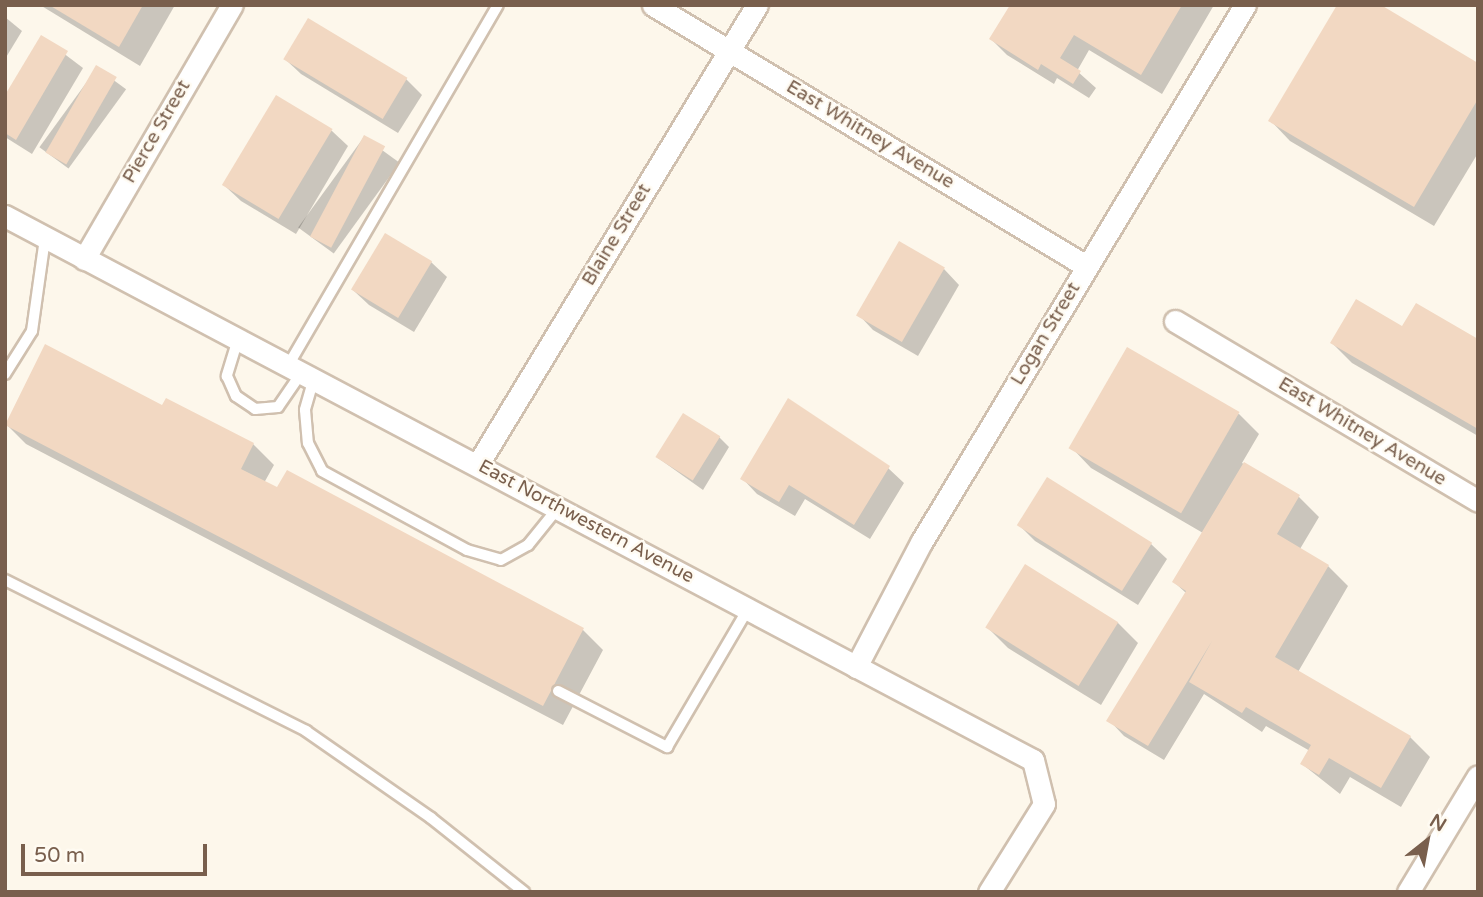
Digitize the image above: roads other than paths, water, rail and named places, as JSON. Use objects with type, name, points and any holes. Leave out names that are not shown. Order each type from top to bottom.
[{"type":"street","name":"Pierce Street","points":[[84,259],[232,5]]},
{"type":"street","name":"East Whitney Avenue","points":[[653,5],[1086,266]]},
{"type":"street","name":"Blaine Street","points":[[478,464],[757,5]]},
{"type":"street","name":"Logan Street","points":[[856,667],[922,541],[1245,5]]},
{"type":"street","name":"East Northwestern Avenue","points":[[5,216],[1033,760],[1044,804],[989,892]]},
{"type":"street","name":"East Whitney Avenue","points":[[1175,321],[1478,501]]},
{"type":"street","points":[[1408,892],[1478,776]]},
{"type":"lane","points":[[238,339],[227,376],[236,396],[255,409],[278,407],[302,371],[498,5]]},
{"type":"lane","points":[[5,374],[32,331],[45,238]]},
{"type":"lane","points":[[302,371],[307,443],[322,471],[467,550],[501,559],[528,545],[558,508]]},
{"type":"lane","points":[[5,580],[306,731],[431,818],[524,892]]},
{"type":"lane","points":[[558,691],[667,747],[748,609]]}]
